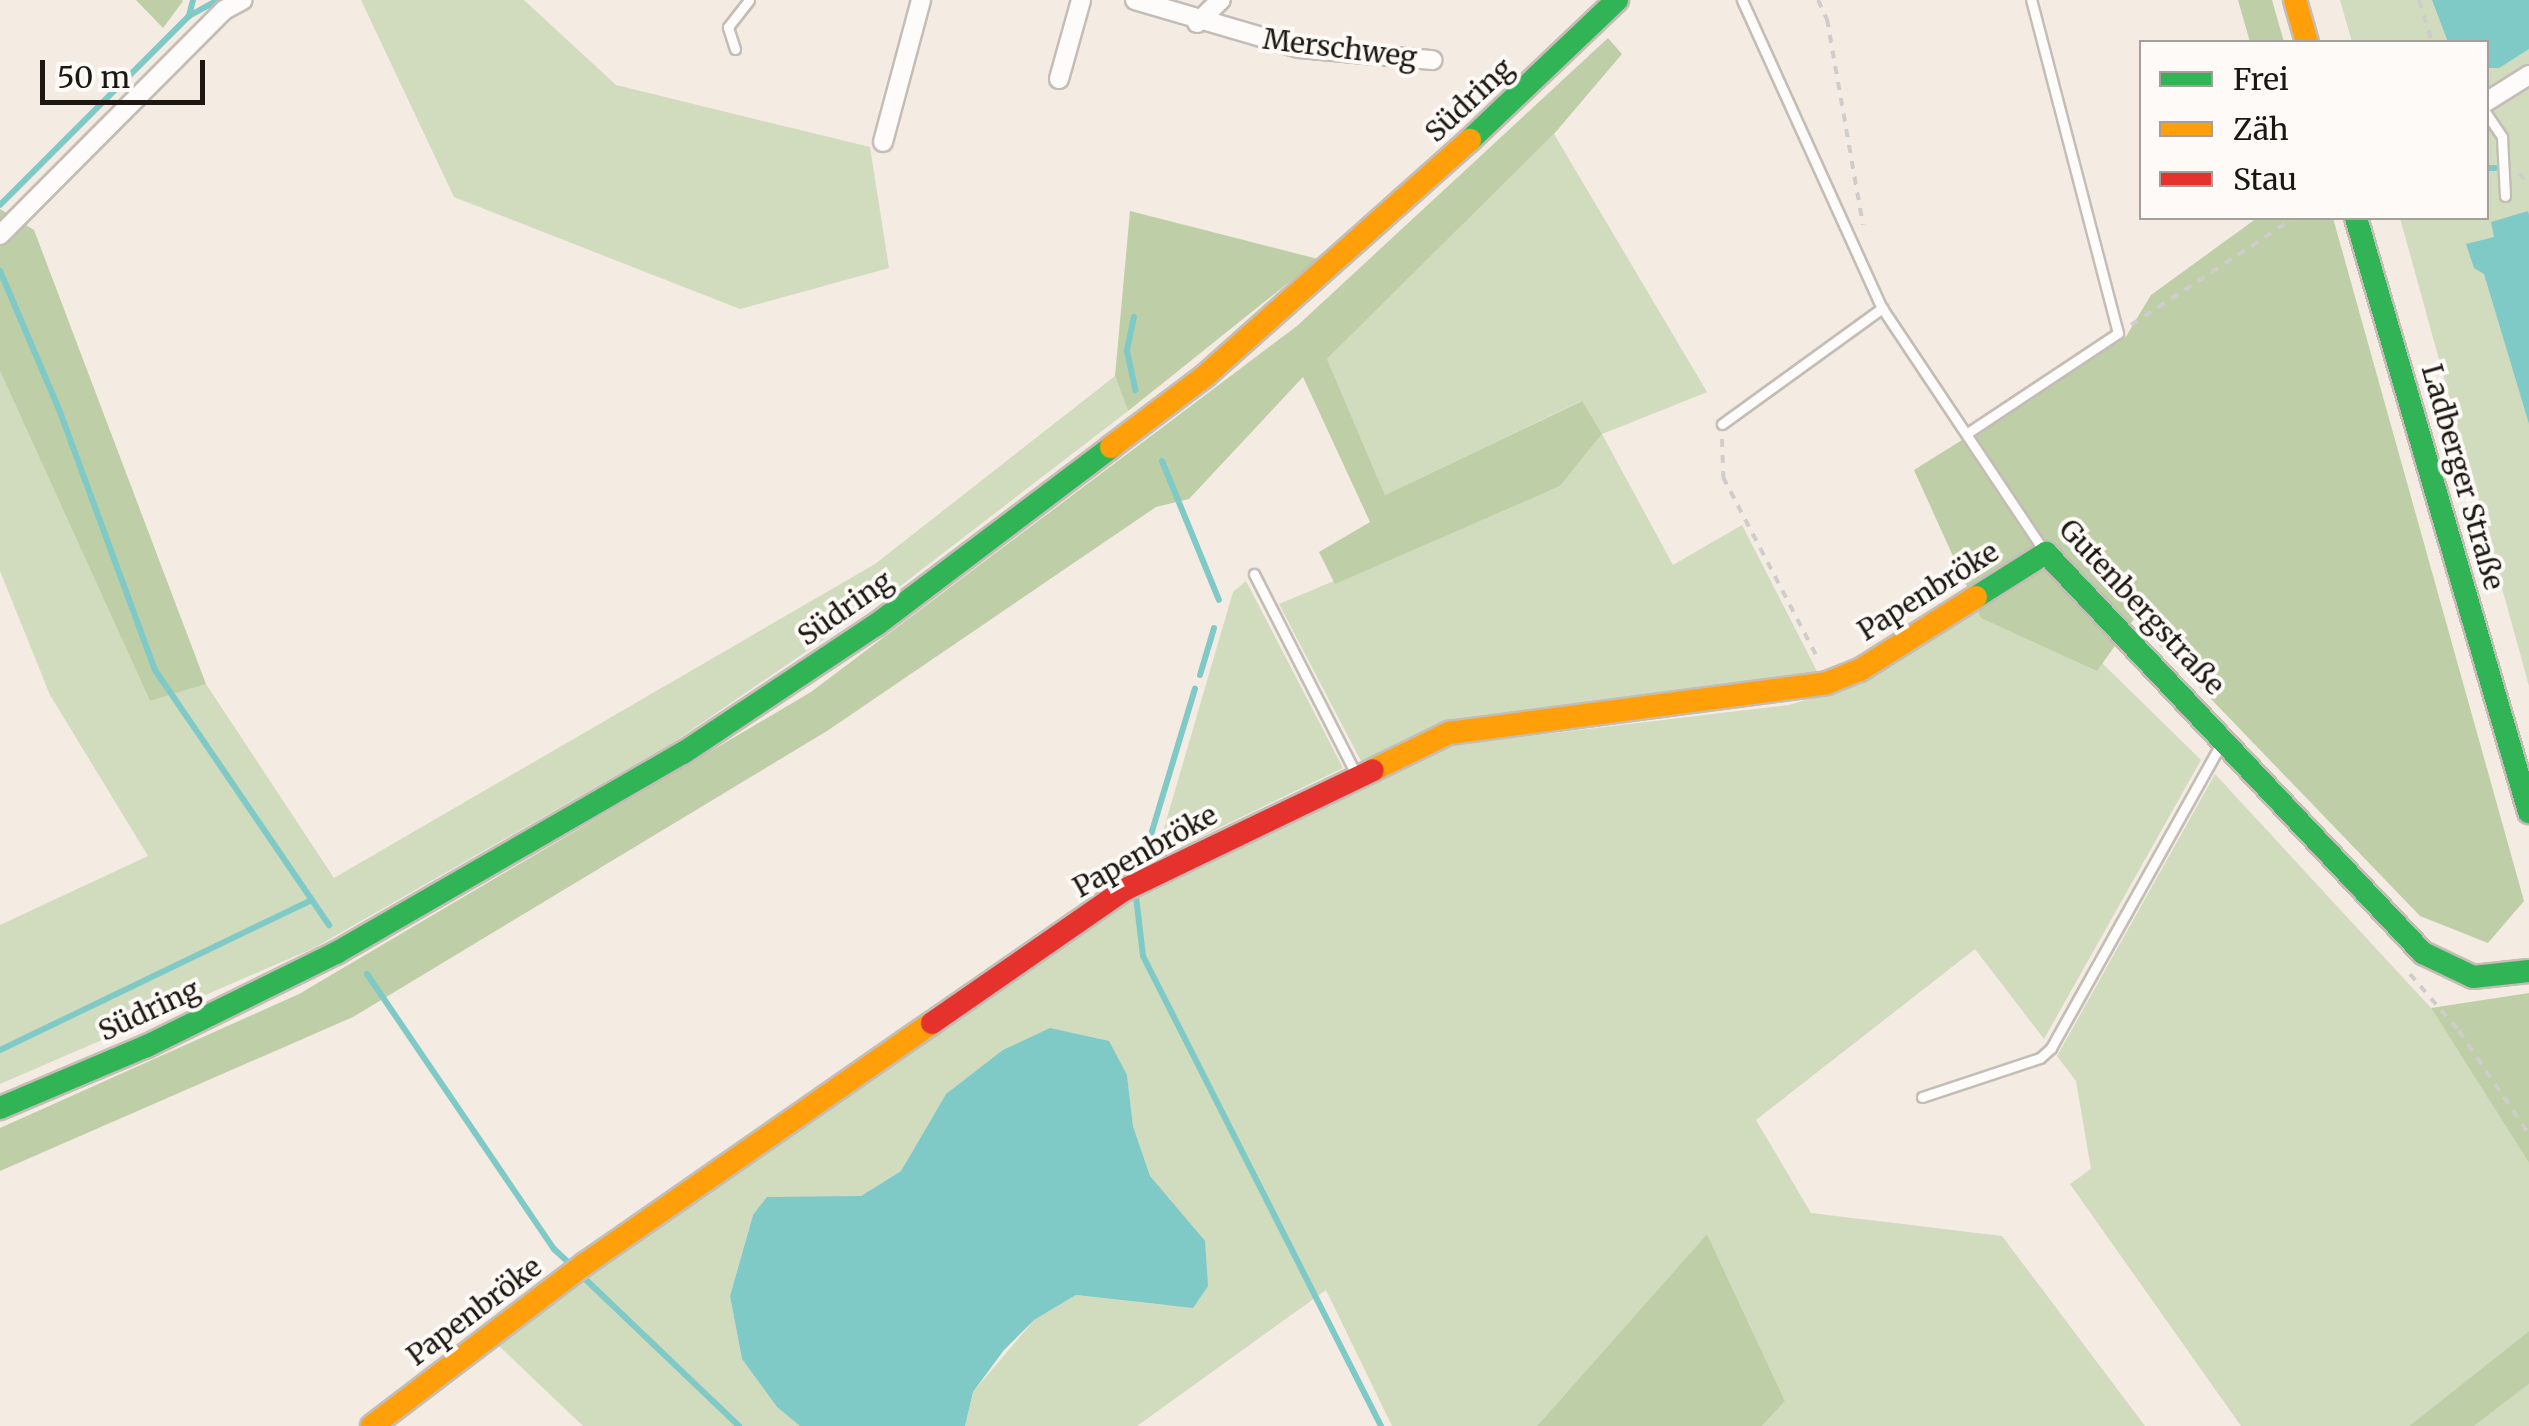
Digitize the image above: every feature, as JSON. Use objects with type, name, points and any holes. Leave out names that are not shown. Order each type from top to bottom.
[{"type":"main road","name":"Südring","points":[[0,1108],[336,953],[683,753],[876,625],[1205,376],[1498,116],[1617,0]]},
{"type":"main road","points":[[2295,0],[2306,40]]},
{"type":"main road","name":"Ladberger Straße","points":[[2357,220],[2529,812]]},
{"type":"main road","name":"Papenbröke","points":[[372,1426],[576,1271],[1124,890],[1449,733],[1827,683],[1860,670],[2046,553]]},
{"type":"main road","name":"Gutenbergstraße","points":[[2046,553],[2423,953],[2472,977],[2529,971]]},
{"type":"street","points":[[0,235],[224,10],[243,0]]},
{"type":"street","points":[[883,142],[921,0]]},
{"type":"street","points":[[1059,80],[1081,0]]},
{"type":"street","name":"Merschweg","points":[[1135,0],[1198,23],[1299,48],[1432,60]]},
{"type":"street","points":[[1198,23],[1221,0]]},
{"type":"street","points":[[2489,100],[2529,75]]},
{"type":"lane","points":[[734,48],[728,27],[748,0]]},
{"type":"lane","name":"Gutenbergstraße","points":[[1742,0],[1882,308],[1969,432],[2046,553]]},
{"type":"lane","points":[[1969,432],[2118,333],[2031,0]]},
{"type":"lane","points":[[2489,118],[2502,137],[2505,196]]},
{"type":"lane","points":[[1722,424],[1882,308]]},
{"type":"lane","points":[[1254,574],[1357,776]]},
{"type":"lane","points":[[1922,1098],[2040,1058],[2050,1048],[2224,739]]},
{"type":"path","points":[[1818,0],[1827,18],[1864,228]]},
{"type":"path","points":[[2420,0],[2431,40]]},
{"type":"path","points":[[2118,333],[2291,220]]},
{"type":"path","points":[[1722,424],[1723,476],[1786,589],[1827,683]]},
{"type":"green space","points":[[136,0],[182,0],[183,1],[163,28]]},
{"type":"green space","points":[[361,0],[524,0],[616,85],[870,147],[889,268],[740,309],[454,197]]},
{"type":"green space","points":[[2238,0],[2272,0],[2283,40],[2249,40]]},
{"type":"green space","points":[[2340,0],[2529,0],[2529,686],[2401,220],[2489,220],[2489,40],[2351,40]]},
{"type":"green space","points":[[1608,38],[1622,54],[1554,134],[1327,359],[1385,495],[1582,401],[1602,434],[1560,486],[1335,584],[1319,552],[1370,522],[1303,377],[1189,499],[1156,507],[827,731],[353,1017],[0,1171],[0,1128],[299,994],[811,692],[1297,326]]},
{"type":"green space","points":[[1554,134],[1707,392],[1602,434],[1581,401],[1385,495],[1327,359]]},
{"type":"green space","points":[[0,209],[34,230],[206,684],[150,701],[0,371]]},
{"type":"green space","points":[[1130,211],[1318,259],[1128,411],[1115,376]]},
{"type":"green space","points":[[2254,220],[2334,220],[2524,901],[2488,943],[2420,916],[2134,619],[2097,671],[1981,618],[1914,470],[2125,338],[2151,295]]},
{"type":"green space","points":[[0,371],[150,701],[206,684],[334,878],[875,564],[1115,376],[1128,411],[890,594],[674,742],[314,948],[0,1084],[0,925],[148,856],[50,695],[0,571]]},
{"type":"green space","points":[[1602,434],[1673,565],[1742,525],[1821,679],[1445,723],[1362,763],[1279,604],[1560,486]]},
{"type":"green space","points":[[1246,581],[1343,768],[1155,859],[1233,592]]},
{"type":"green space","points":[[1976,608],[2098,670],[2102,663],[2201,760],[2044,1039],[1975,949],[1756,1120],[1811,1213],[2002,1236],[2145,1426],[1762,1426],[1785,1401],[1707,1234],[1537,1426],[1392,1426],[1326,1290],[1137,1426],[965,1426],[973,1392],[1034,1320],[1076,1295],[1164,1305],[1172,1207],[1150,1176],[1133,1126],[1127,1075],[946,1094],[901,1171],[861,1196],[817,1198],[753,1215],[730,1296],[742,1359],[777,1407],[800,1426],[583,1426],[499,1346],[597,1271],[1125,905],[1452,745],[1789,705],[1867,681]]},
{"type":"green space","points":[[2215,774],[2431,1008],[2529,1163],[2529,1331],[2409,1426],[2241,1426],[2070,1184],[2091,1169],[2076,1081],[2057,1056]]},
{"type":"green space","points":[[2529,993],[2529,1163],[2431,1008]]},
{"type":"green space","points":[[1707,1234],[1785,1401],[1762,1426],[1537,1426]]},
{"type":"green space","points":[[2529,1331],[2529,1384],[2474,1426],[2409,1426]]},
{"type":"green space","points":[[2529,1384],[2529,1426],[2474,1426]]},
{"type":"water","points":[[2432,0],[2529,0],[2529,49],[2499,68],[2489,68],[2489,40],[2447,40]]},
{"type":"water","points":[[2528,211],[2529,424],[2484,274],[2474,268],[2466,244],[2494,237],[2491,222]]},
{"type":"water","points":[[1050,1028],[1109,1041],[1127,1075],[1133,1126],[1150,1176],[1205,1241],[1208,1286],[1193,1308],[1076,1295],[1034,1320],[1004,1350],[973,1392],[965,1426],[800,1426],[777,1407],[742,1359],[730,1296],[753,1215],[767,1197],[861,1196],[901,1171],[946,1094],[1003,1050]]},
{"type":"waterway","points":[[0,205],[189,16],[193,0]]},
{"type":"waterway","points":[[189,16],[218,0]]},
{"type":"waterway","points":[[2489,168],[2495,168]]},
{"type":"waterway","points":[[0,271],[60,412],[155,670],[329,925]]},
{"type":"waterway","points":[[1134,317],[1127,351],[1135,390]]},
{"type":"waterway","points":[[1162,461],[1219,600]]},
{"type":"waterway","points":[[1200,675],[1214,628]]},
{"type":"waterway","points":[[1143,861],[1195,689]]},
{"type":"waterway","points":[[1136,897],[1143,956],[1381,1426]]},
{"type":"waterway","points":[[0,1050],[312,900]]},
{"type":"waterway","points":[[367,974],[554,1249],[573,1267]]},
{"type":"waterway","points":[[582,1276],[739,1426]]},
{"type":"traffic: fast","points":[[1470,140],[1617,0]]},
{"type":"traffic: fast","points":[[2357,220],[2529,812]]},
{"type":"traffic: fast","points":[[0,1108],[147,1046],[336,953],[683,753],[876,625],[1111,447]]},
{"type":"traffic: fast","points":[[1976,597],[2046,553],[2423,953],[2473,977],[2529,971]]},
{"type":"traffic: slow","points":[[2295,0],[2306,40]]},
{"type":"traffic: slow","points":[[1111,447],[1205,376],[1470,140]]},
{"type":"traffic: slow","points":[[1373,770],[1449,733],[1827,683],[1860,670],[1976,597]]},
{"type":"traffic: slow","points":[[372,1426],[585,1264],[932,1023]]},
{"type":"traffic: jam","points":[[932,1023],[1124,890],[1373,770]]}]
